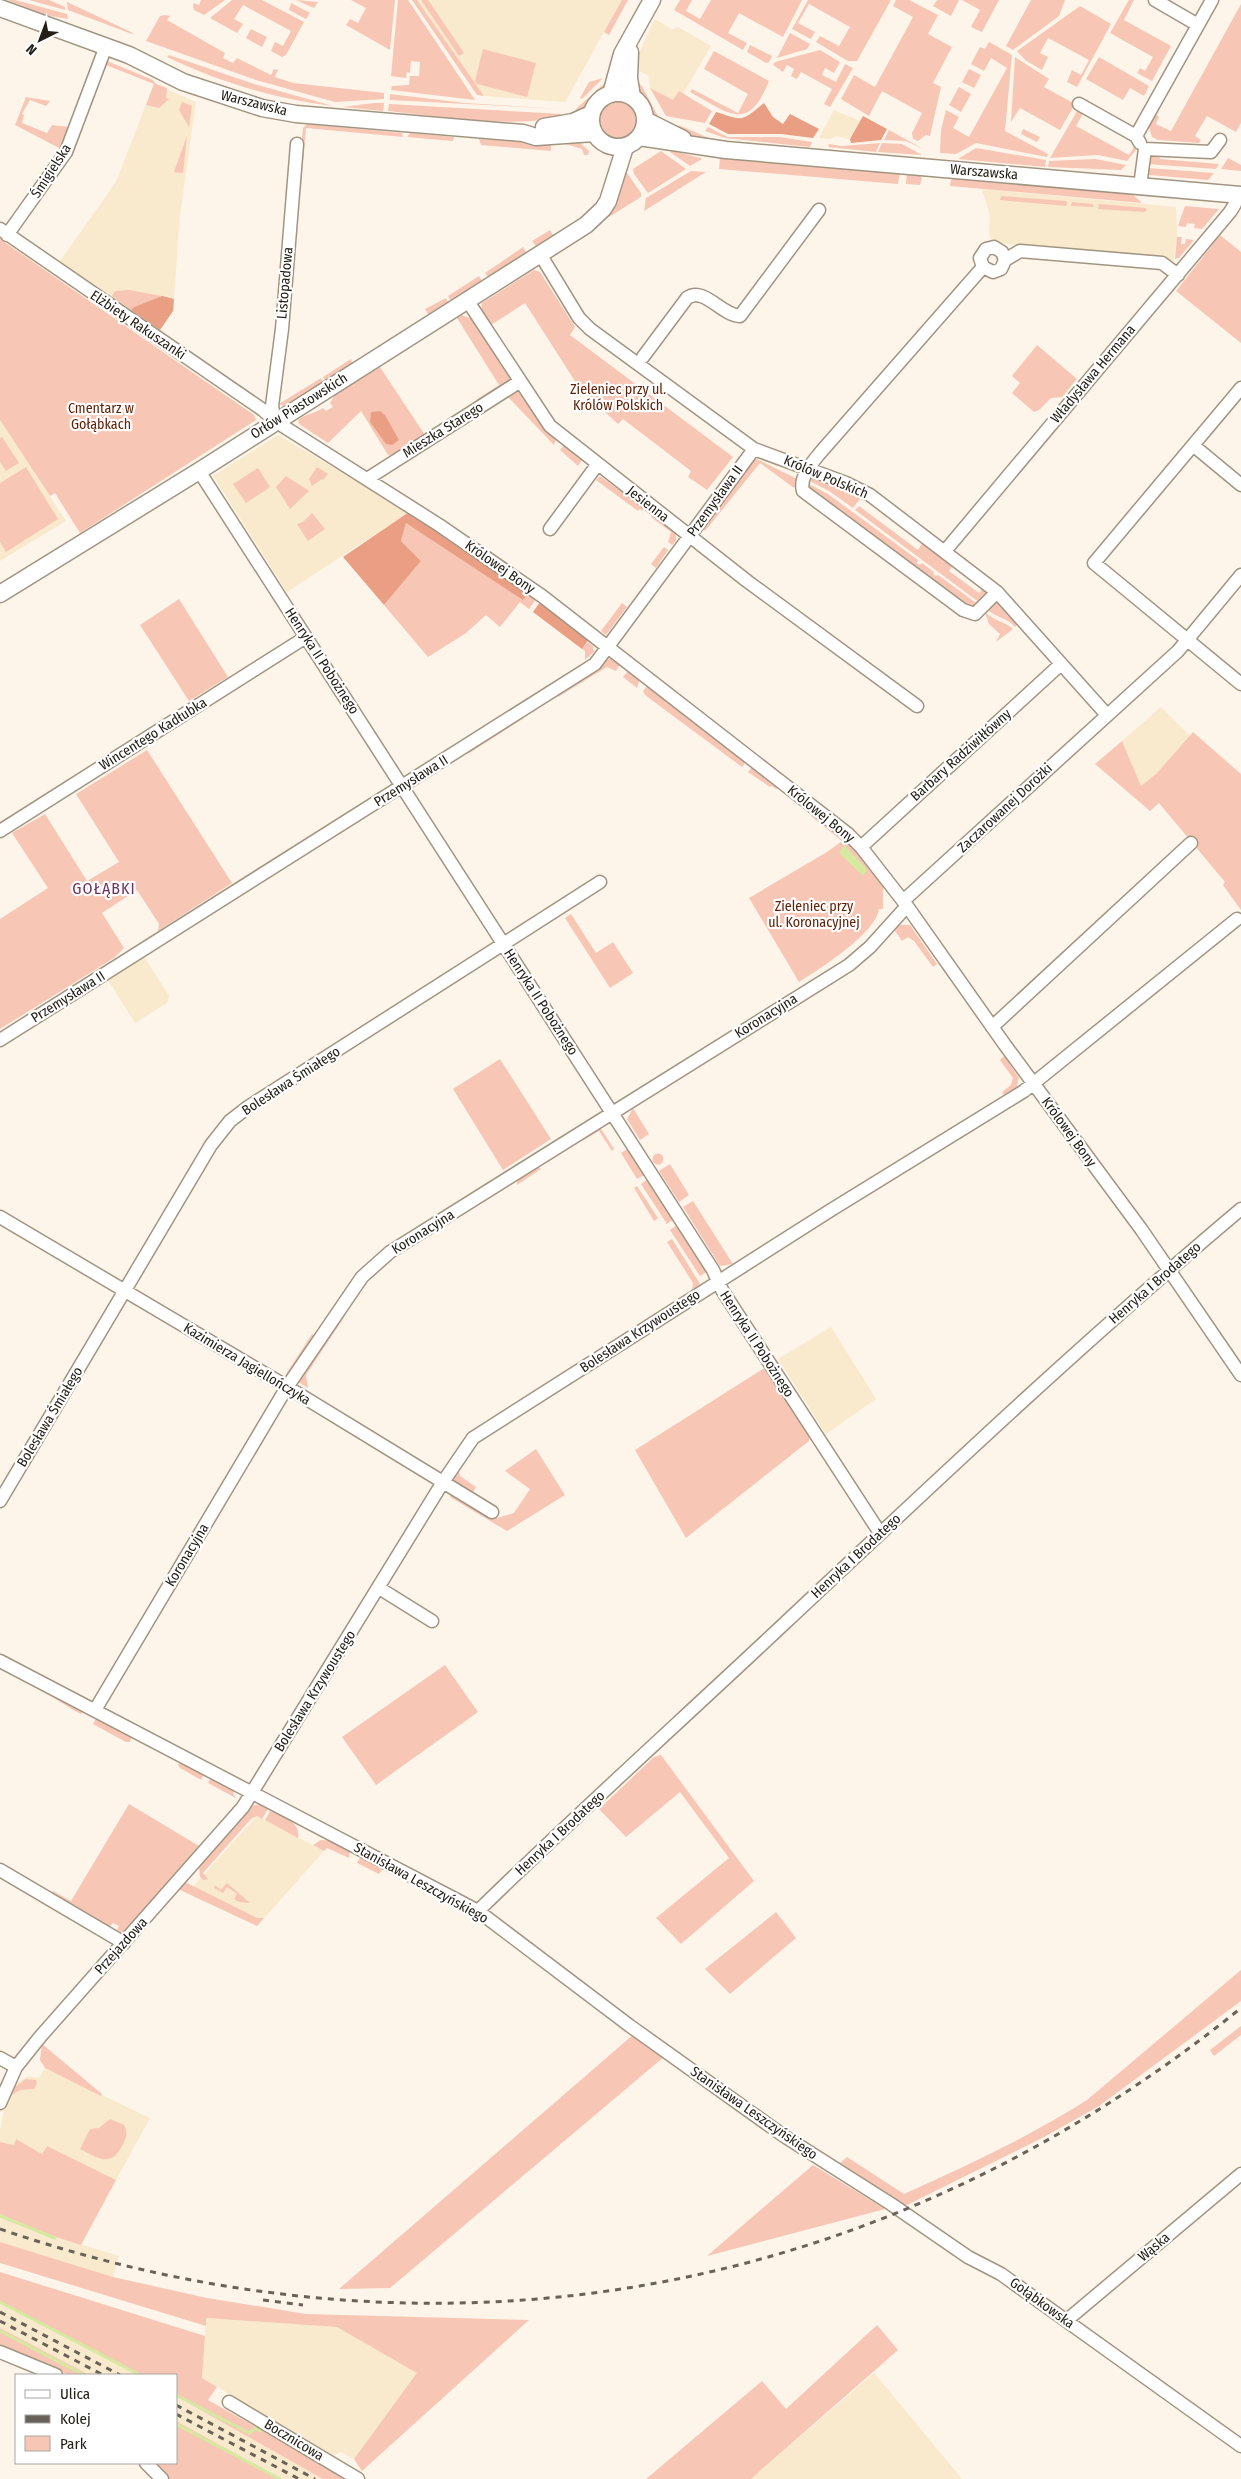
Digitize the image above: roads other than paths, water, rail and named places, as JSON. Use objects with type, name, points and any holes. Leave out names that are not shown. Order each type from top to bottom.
[{"type":"street","points":[[611,94],[622,54],[652,0]]},
{"type":"street","points":[[1155,0],[1198,25]]},
{"type":"street","points":[[1136,136],[1212,0]]},
{"type":"street","name":"Warszawska","points":[[0,8],[106,46],[183,82],[240,102],[271,110],[523,133],[536,137],[594,133]]},
{"type":"street","points":[[630,42],[629,78],[632,97]]},
{"type":"street","name":"Śmigielska","points":[[4,232],[66,152],[106,46]]},
{"type":"street","points":[[611,94],[625,94],[632,97],[641,107],[645,120],[639,138],[625,147],[606,145],[594,133],[591,114],[598,101],[611,94]]},
{"type":"street","points":[[1078,104],[1136,136],[1144,149],[1140,186]]},
{"type":"street","name":"Warszawska","points":[[523,133],[534,129],[574,122],[591,114]]},
{"type":"street","name":"Warszawska","points":[[645,120],[683,139],[726,150]]},
{"type":"street","name":"Warszawska","points":[[639,138],[726,150],[1239,194]]},
{"type":"street","points":[[1144,149],[1211,152],[1220,140]]},
{"type":"street","name":"Listopadowa","points":[[276,421],[272,406],[282,329],[297,144]]},
{"type":"street","points":[[596,215],[605,181],[606,145]]},
{"type":"street","name":"Orłów Piastowskich","points":[[0,594],[199,471],[586,225],[604,209],[612,194],[618,163],[625,147]]},
{"type":"street","name":"Władysława Hermana","points":[[944,551],[1178,275],[1230,212],[1239,194]]},
{"type":"street","points":[[643,357],[692,294],[700,294],[730,315],[740,316],[819,210]]},
{"type":"street","name":"Elżbiety Rakuszanki","points":[[4,232],[263,410],[276,421]]},
{"type":"street","points":[[1005,260],[999,249],[989,248],[982,253],[980,258],[983,267],[989,271],[996,271],[1004,264],[1005,260],[1020,251],[1162,263],[1178,275]]},
{"type":"street","name":"Królów Polskich","points":[[540,254],[584,324],[754,449],[808,468],[870,495],[997,592],[1107,715]]},
{"type":"street","points":[[983,267],[808,468],[802,486],[803,491],[962,610],[976,614],[997,592]]},
{"type":"street","name":"Jesienna","points":[[467,300],[519,382],[550,426],[689,536],[917,706]]},
{"type":"street","name":"Mieszka Starego","points":[[367,478],[519,382]]},
{"type":"street","points":[[1241,388],[1194,446],[1094,562],[1241,684]]},
{"type":"street","name":"Królowej Bony","points":[[276,421],[367,478],[498,566],[608,647],[830,818],[861,847],[905,904],[1169,1270],[1241,1375]]},
{"type":"street","points":[[1194,446],[1241,485]]},
{"type":"street","name":"Przemysława II","points":[[0,1040],[595,664],[754,449]]},
{"type":"street","points":[[550,529],[597,465]]},
{"type":"street","name":"Henryka II Pobożnego","points":[[199,471],[713,1270],[717,1282],[880,1533]]},
{"type":"street","name":"Zaczarowanej Dorożki","points":[[905,904],[1165,663],[1188,639],[1241,575]]},
{"type":"street","name":"Wincentego Kadłubka","points":[[0,831],[306,637]]},
{"type":"street","name":"Barbary Radziwiłłówny","points":[[861,847],[1061,664]]},
{"type":"street","points":[[992,1027],[1191,843]]},
{"type":"street","name":"Bolesława Śmiałego","points":[[0,1501],[211,1144],[230,1121],[248,1107],[600,882]]},
{"type":"street","name":"Koronacyjna","points":[[95,1710],[287,1387],[369,1269],[390,1252],[849,965],[870,947],[905,904]]},
{"type":"street","name":"Bolesława Krzywoustego","points":[[251,1794],[443,1482],[474,1438],[717,1282],[1034,1084],[1237,919]]},
{"type":"street","name":"Henryka I Brodatego","points":[[478,1911],[535,1853],[637,1762],[1034,1390],[1241,1209]]},
{"type":"street","name":"Kazimierza Jagiellończyka","points":[[0,1217],[287,1387],[492,1512]]},
{"type":"street","points":[[379,1588],[432,1621]]},
{"type":"street","name":"Stanisława Leszczyńskiego","points":[[0,1661],[251,1794],[478,1911],[630,2026],[784,2136],[837,2170]]},
{"type":"street","name":"Przejazdowa","points":[[0,2103],[16,2068],[236,1816],[251,1794]]},
{"type":"street","points":[[0,1870],[124,1943]]},
{"type":"street","points":[[0,2058],[16,2068]]},
{"type":"street","name":"Gołąbkowska","points":[[837,2170],[968,2256],[1002,2274],[1241,2446]]},
{"type":"street","name":"Wąska","points":[[1066,2320],[1241,2174]]},
{"type":"street","points":[[0,2352],[54,2374]]},
{"type":"street","name":"Bocznicowa","points":[[229,2402],[358,2479]]},
{"type":"street","points":[[147,2464],[162,2479]]},
{"type":"waterway","points":[[0,2216],[55,2238]]},
{"type":"waterway","points":[[0,2302],[138,2374]]},
{"type":"waterway","points":[[0,2331],[82,2374]]},
{"type":"waterway","points":[[178,2396],[249,2433],[256,2428],[260,2431]]},
{"type":"waterway","points":[[178,2425],[280,2479]]},
{"type":"railway","points":[[0,2229],[165,2275],[328,2299],[490,2302],[650,2284],[805,2246],[957,2187],[1102,2107],[1241,2008]]},
{"type":"railway","points":[[263,2300],[303,2305]]},
{"type":"railway","points":[[0,2312],[118,2374]]},
{"type":"railway","points":[[0,2321],[101,2374]]},
{"type":"railway","points":[[178,2406],[315,2479]]},
{"type":"railway","points":[[178,2415],[299,2479]]},
{"type":"district","name":"GOŁĄBKI","points":[[104,888]]},
{"type":"park label","name":"Zieleniec przy ul. Królów Polskich","points":[[618,398]]},
{"type":"park label","name":"Cmentarz w Gołąbkach","points":[[101,416]]},
{"type":"park label","name":"Zieleniec przy ul. Koronacyjnej","points":[[814,914]]}]
